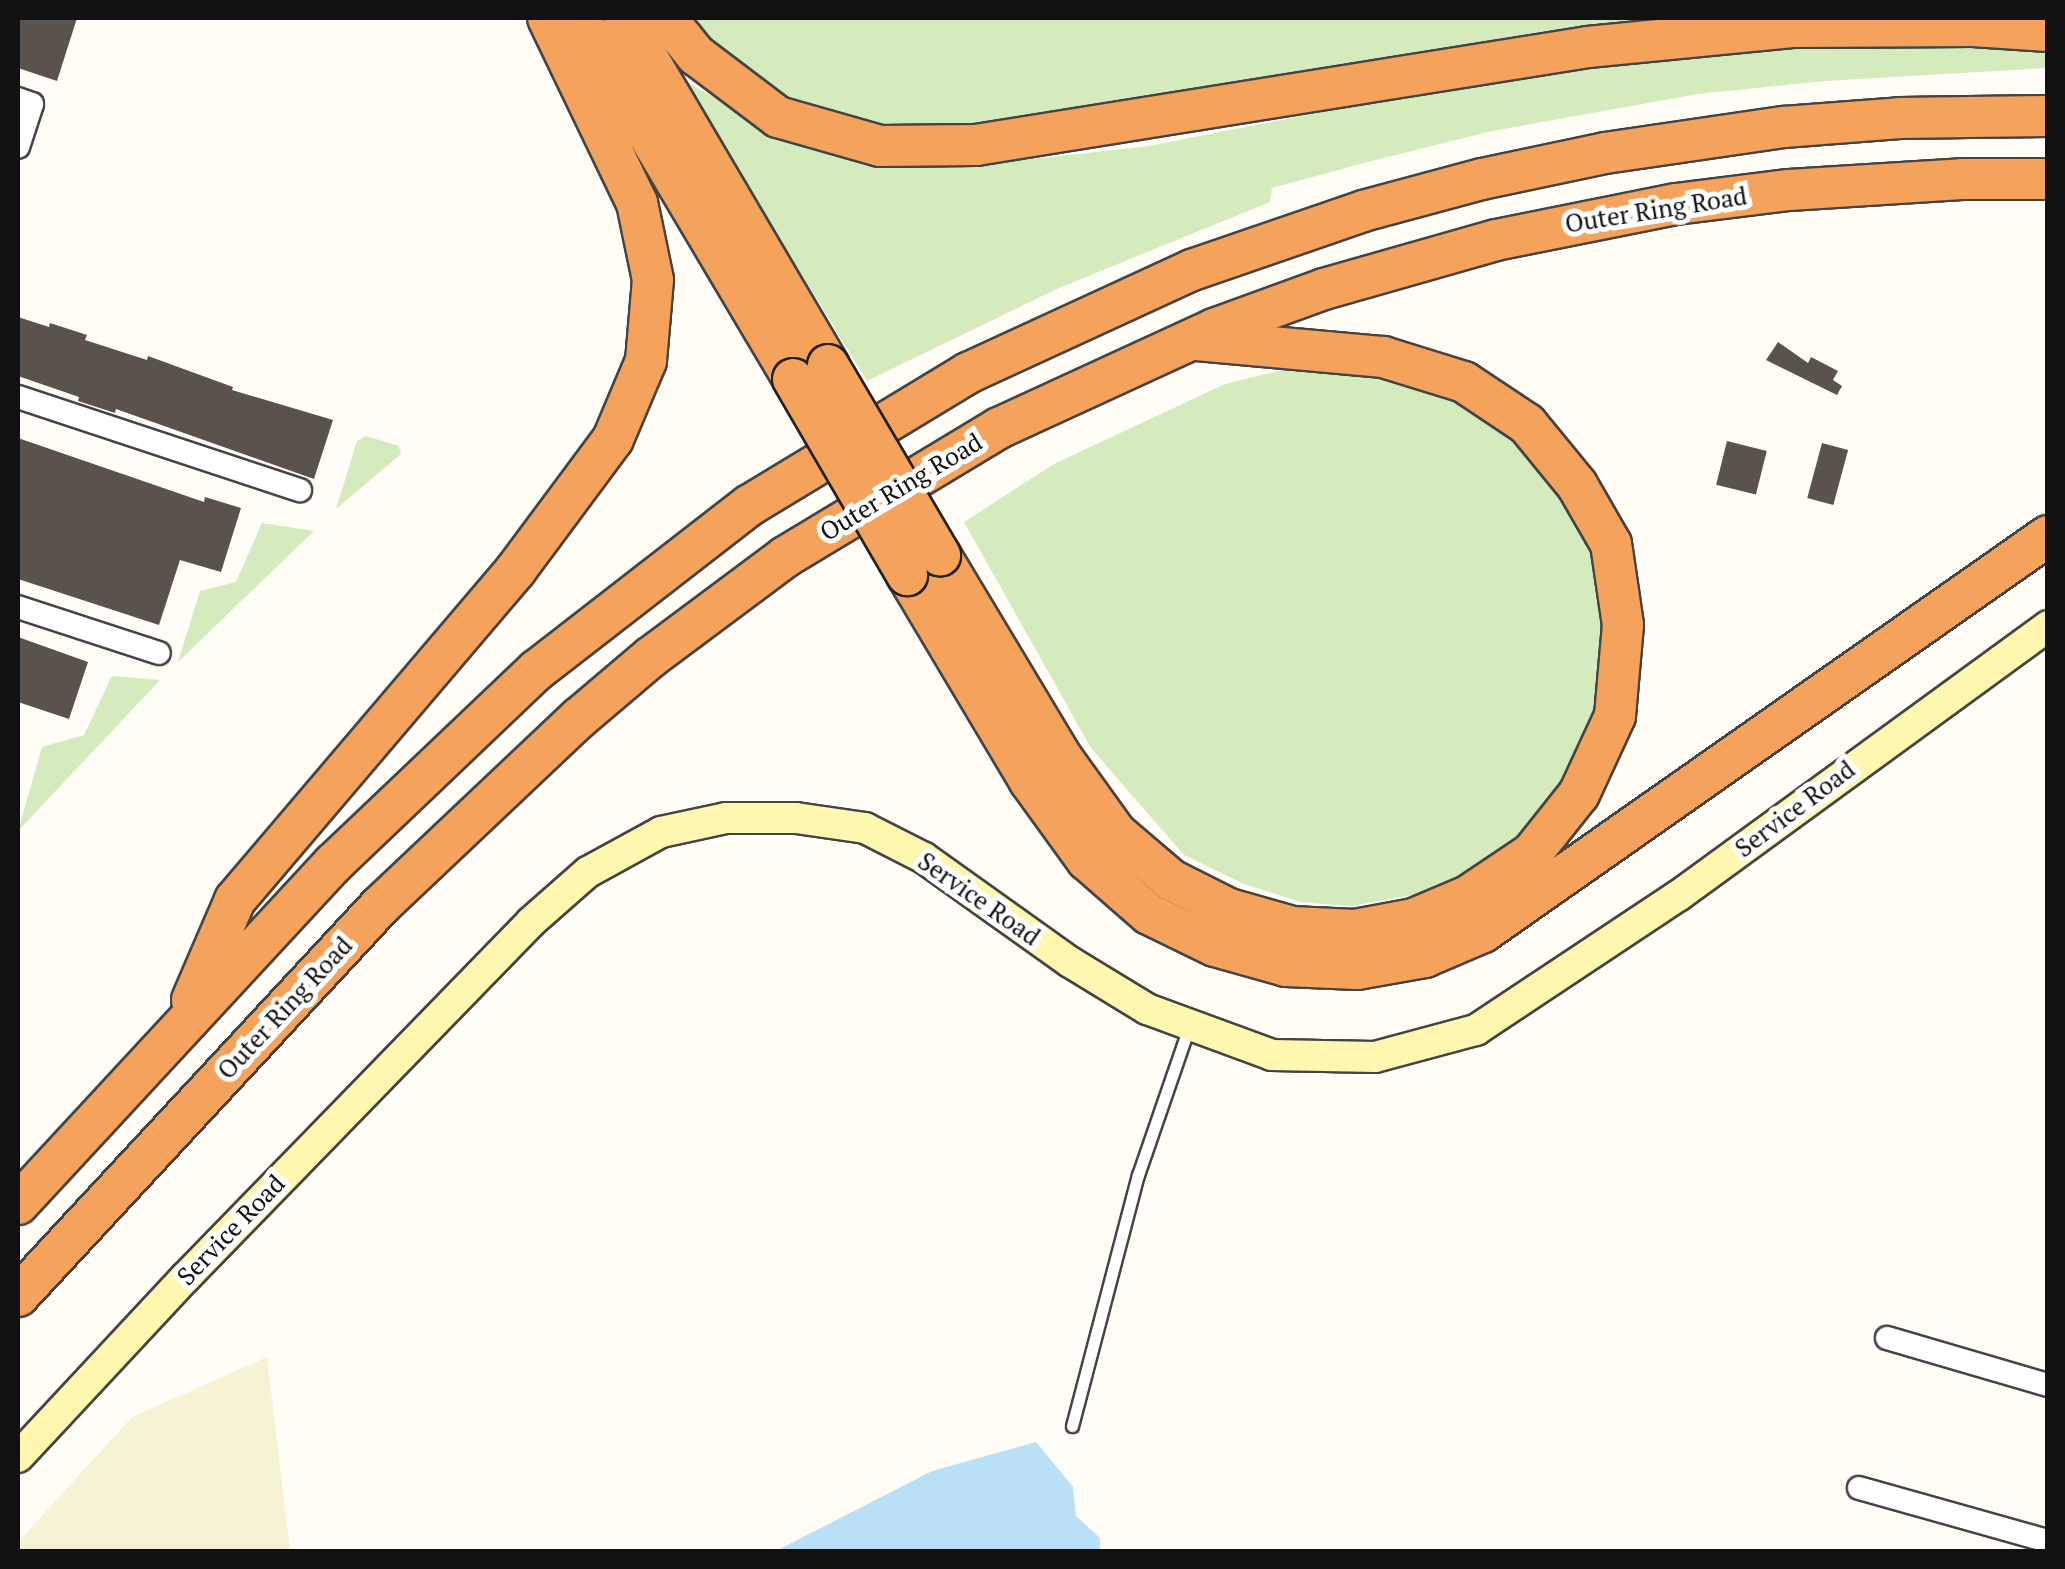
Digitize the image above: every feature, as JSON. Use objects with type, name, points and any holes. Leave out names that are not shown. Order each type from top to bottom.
[{"type":"highway","points":[[180,1027],[234,900],[515,571],[613,439],[646,361],[653,280],[638,203],[548,18]]},
{"type":"highway","points":[[579,18],[810,372],[924,565],[1029,780],[1087,860],[1149,914],[1215,946],[1286,966],[1357,969],[1425,957],[1484,932],[2048,536]]},
{"type":"highway","points":[[624,18],[810,372]]},
{"type":"highway","points":[[666,18],[696,55],[778,117],[880,146],[994,142],[1588,47],[1755,30],[1973,26],[2048,31]]},
{"type":"highway","points":[[18,1204],[180,1027],[400,798],[610,609],[821,458],[1037,339],[1192,270],[1291,234],[1421,194],[1544,164],[1784,127],[1900,118],[2048,116]]},
{"type":"highway","name":"Outer Ring Road","points":[[18,1296],[380,906],[510,780],[651,657],[786,557],[926,469],[1062,396],[1190,340],[1380,272],[1616,214],[1846,185],[2048,179]]},
{"type":"highway","points":[[924,565],[1116,833],[1171,880],[1229,909],[1292,926],[1355,930],[1414,919],[1468,896],[1532,853],[1579,794],[1615,716],[1623,625],[1611,544],[1577,485],[1527,424],[1464,382],[1383,357],[1190,340]]},
{"type":"main road","name":"Service Road","points":[[18,1457],[184,1278],[531,922],[588,872],[662,832],[726,818],[796,818],[865,828],[924,858],[1070,962],[1148,1009],[1272,1054],[1375,1056],[1476,1030],[1678,896],[2048,626]]},
{"type":"street","points":[[18,99],[32,104],[18,147]]},
{"type":"street","points":[[18,397],[300,490]]},
{"type":"street","points":[[18,607],[159,653]]},
{"type":"street","points":[[1887,1338],[2048,1385]]},
{"type":"street","points":[[1859,1488],[2048,1540]]},
{"type":"lane","points":[[1072,1426],[1138,1174],[1190,1024]]},
{"type":"shaded area","points":[[267,1357],[290,1551],[18,1551],[18,1542],[132,1417]]},
{"type":"green space","points":[[684,18],[1717,18],[1545,31],[962,130],[879,127],[814,111],[750,77]]},
{"type":"green space","points":[[1955,43],[2048,47],[2047,68],[1825,81],[1698,94],[1492,131],[1364,163],[1272,188],[1270,202],[1059,288],[867,381],[682,79],[804,148],[879,166],[950,168],[1149,146],[1499,77],[1764,44]]},
{"type":"green space","points":[[1298,366],[1383,370],[1453,396],[1510,437],[1556,494],[1589,549],[1603,624],[1596,711],[1564,788],[1521,842],[1461,876],[1413,895],[1351,906],[1300,902],[1244,884],[1184,855],[1091,748],[964,522],[1054,464],[1225,384]]},
{"type":"green space","points":[[366,436],[399,446],[401,454],[336,509],[357,441]]},
{"type":"green space","points":[[262,523],[314,531],[178,662],[200,591],[236,582]]},
{"type":"green space","points":[[112,676],[160,680],[18,831],[42,747],[84,735]]},
{"type":"water","points":[[1036,1442],[1073,1487],[1076,1516],[1100,1538],[1100,1551],[776,1551],[932,1471]]},
{"type":"building","points":[[18,18],[77,18],[57,81],[18,68]]},
{"type":"building","points":[[18,317],[87,335],[85,340],[147,360],[148,356],[233,387],[232,390],[333,420],[314,479],[116,409],[115,413],[78,401],[79,397],[18,376]]},
{"type":"building","points":[[1778,342],[1808,363],[1811,357],[1838,371],[1833,380],[1842,386],[1837,395],[1766,360]]},
{"type":"building","points":[[18,438],[204,502],[205,497],[241,508],[221,572],[180,560],[159,625],[18,579]]},
{"type":"building","points":[[1727,441],[1767,451],[1756,495],[1716,485]]},
{"type":"building","points":[[1822,443],[1848,450],[1833,505],[1807,498]]},
{"type":"building","points":[[18,637],[88,662],[69,719],[18,702]]}]
